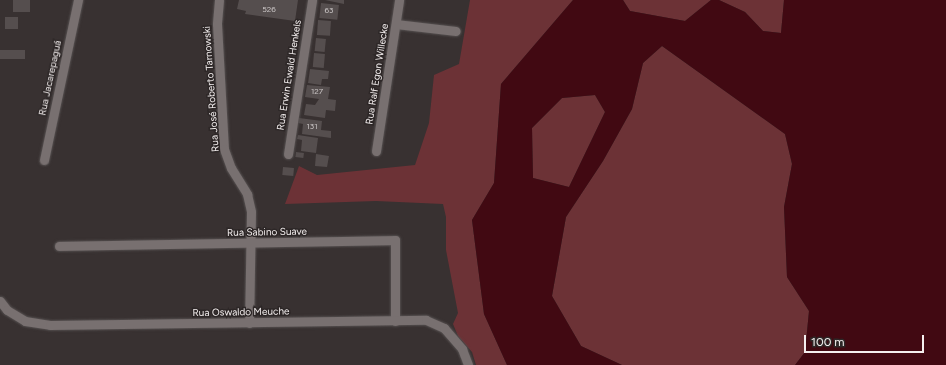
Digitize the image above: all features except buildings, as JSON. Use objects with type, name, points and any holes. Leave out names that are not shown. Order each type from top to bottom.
[{"type":"street","name":"Rua Jacarepaguá","points":[[44,160],[78,0]]},
{"type":"street","name":"Rua José Roberto Tarnowski","points":[[219,0],[217,24],[224,149],[231,168],[247,194],[251,212],[249,323]]},
{"type":"street","name":"Rua Erwin Ewald Henkels","points":[[288,154],[312,0]]},
{"type":"street","name":"Rua Ralf Egon Willecke","points":[[376,151],[399,0]]},
{"type":"street","points":[[396,24],[456,31]]},
{"type":"street","name":"Rua Sabino Suave","points":[[60,246],[395,240],[395,321]]},
{"type":"street","name":"Rua Oswaldo Meuche","points":[[0,301],[7,310],[25,320],[50,325],[426,320],[444,328],[462,349],[468,365]]},
{"type":"shaded area","points":[[470,0],[573,0],[501,84],[494,183],[472,220],[484,314],[507,365],[476,365],[472,352],[458,336],[453,324],[458,313],[446,250],[446,217],[443,204],[376,201],[285,204],[299,166],[317,175],[415,165],[429,123],[434,75],[459,64]]},
{"type":"shaded area","points":[[573,0],[623,0],[630,11],[685,21],[711,0],[719,0],[745,12],[763,31],[781,33],[784,0],[946,0],[946,365],[795,365],[805,352],[809,311],[787,277],[784,207],[792,164],[785,134],[662,46],[643,63],[632,109],[603,161],[566,217],[552,296],[581,346],[622,365],[507,365],[484,314],[472,220],[494,183],[501,84]],"holes":[[[595,95],[605,112],[569,187],[533,178],[532,128],[562,98]]]},
{"type":"shaded area","points":[[623,0],[711,0],[685,21],[630,11]]},
{"type":"shaded area","points":[[719,0],[784,0],[781,33],[763,31],[745,12]]},
{"type":"shaded area","points":[[662,46],[785,134],[792,164],[784,207],[787,277],[809,311],[805,352],[795,365],[622,365],[581,346],[552,296],[566,217],[603,161],[632,109],[643,63]]},
{"type":"shaded area","points":[[595,95],[605,112],[569,187],[533,178],[532,128],[562,98]]}]
